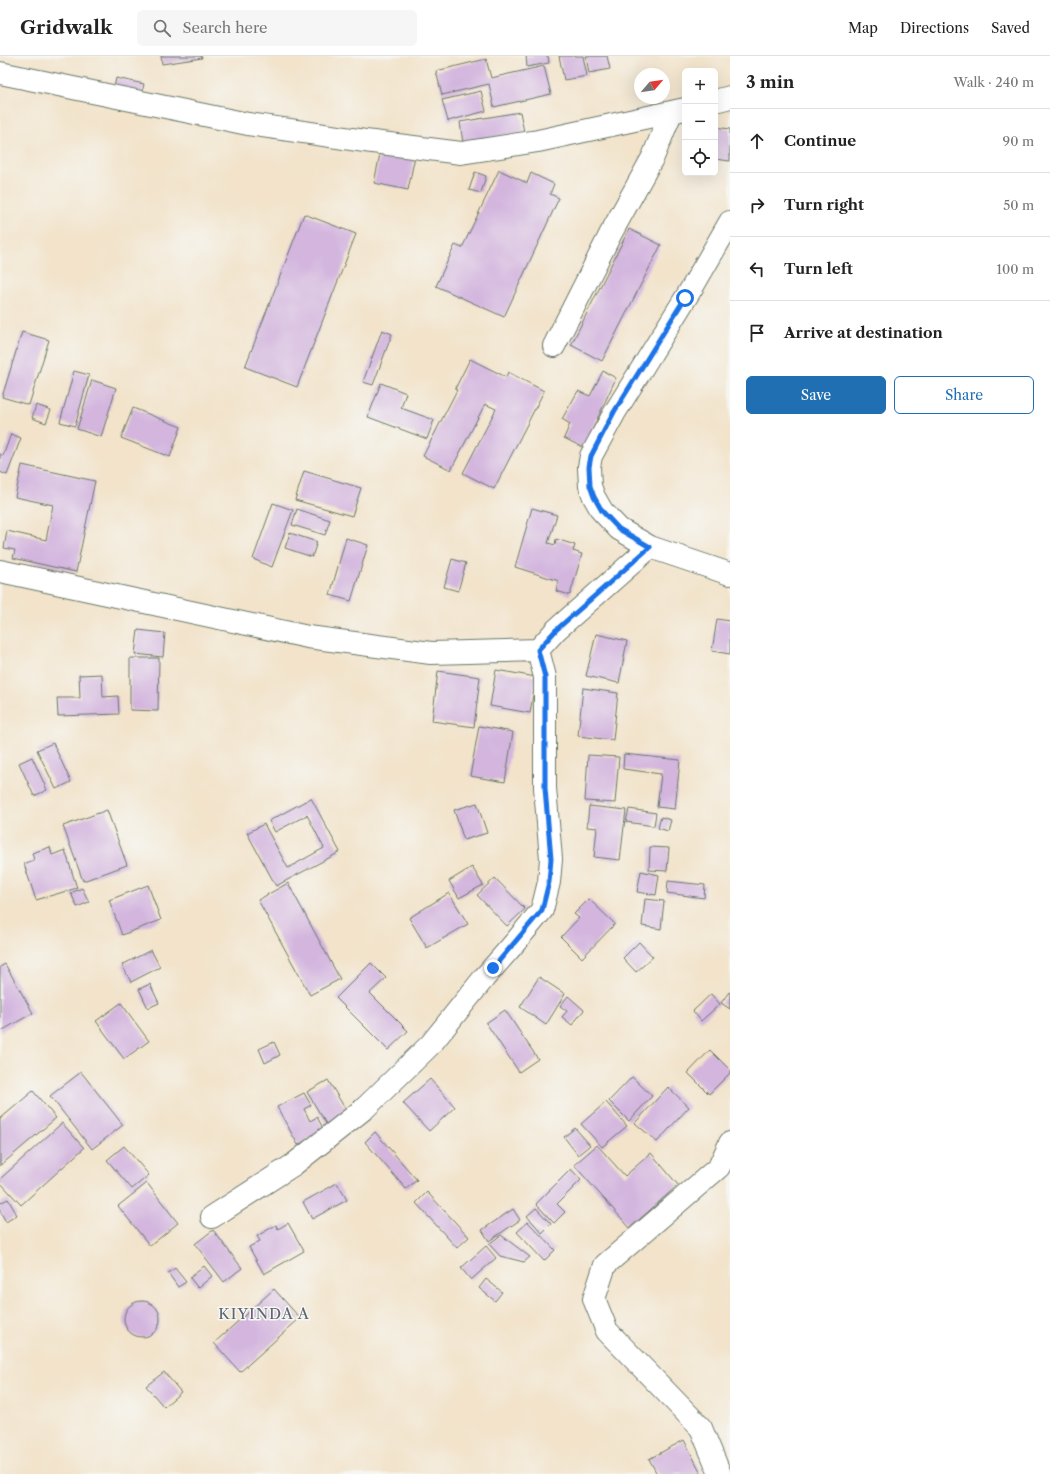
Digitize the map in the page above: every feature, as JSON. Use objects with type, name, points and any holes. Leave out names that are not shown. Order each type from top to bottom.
[{"type":"street","points":[[0,73],[248,124],[461,153],[538,140],[678,111]]},
{"type":"street","points":[[718,100],[730,97]]},
{"type":"street","points":[[554,346],[611,233],[678,111]]},
{"type":"street","points":[[730,222],[693,286],[614,412],[591,456],[589,467],[590,486],[594,497],[602,511],[619,529],[650,547],[730,574]]},
{"type":"street","points":[[0,570],[308,638],[431,653],[538,650],[556,630],[650,547]]},
{"type":"street","points":[[212,1217],[293,1165],[365,1108],[432,1044],[484,978],[542,910],[549,882],[551,859],[545,788],[545,677],[538,650]]},
{"type":"street","points":[[720,1474],[701,1428],[607,1331],[594,1299],[605,1265],[719,1168],[730,1143]]},
{"type":"building","points":[[161,56],[201,56],[202,58],[162,64]]},
{"type":"building","points":[[526,56],[548,56],[549,63],[527,67]]},
{"type":"building","points":[[559,56],[583,56],[587,76],[564,80]]},
{"type":"building","points":[[586,56],[607,56],[610,69],[589,73]]},
{"type":"building","points":[[486,59],[491,78],[544,66],[551,94],[494,107],[489,84],[442,95],[436,71]]},
{"type":"building","points":[[116,78],[144,84],[141,98],[113,92]]},
{"type":"building","points":[[481,91],[486,111],[448,121],[442,100]]},
{"type":"building","points":[[520,112],[524,132],[463,143],[460,122]]},
{"type":"building","points":[[718,127],[730,129],[730,161],[718,159]]},
{"type":"building","points":[[381,149],[415,156],[408,190],[374,183]]},
{"type":"building","points":[[499,170],[527,183],[531,173],[554,184],[550,194],[559,198],[504,317],[436,286],[455,245],[462,248]]},
{"type":"building","points":[[475,172],[486,176],[481,193],[469,190]]},
{"type":"building","points":[[304,214],[356,234],[297,387],[245,367]]},
{"type":"building","points":[[629,229],[661,245],[602,361],[571,345]]},
{"type":"building","points":[[382,330],[392,334],[373,385],[363,382]]},
{"type":"building","points":[[22,332],[49,340],[29,405],[2,397]]},
{"type":"building","points":[[470,359],[506,377],[508,372],[544,391],[494,489],[463,473],[496,409],[485,404],[451,470],[423,456],[457,390],[455,389]]},
{"type":"building","points":[[74,371],[89,375],[75,426],[60,422]]},
{"type":"building","points":[[603,371],[616,378],[584,448],[564,438],[570,424],[562,419],[578,391],[590,396]]},
{"type":"building","points":[[92,380],[116,388],[101,437],[77,429]]},
{"type":"building","points":[[381,383],[406,393],[401,408],[434,420],[427,439],[368,417]]},
{"type":"building","points":[[36,405],[51,410],[46,423],[32,418]]},
{"type":"building","points":[[133,408],[181,427],[170,457],[121,438]]},
{"type":"building","points":[[11,434],[21,438],[7,475],[0,472],[0,454],[3,456]]},
{"type":"building","points":[[22,465],[95,481],[76,572],[13,558],[15,550],[4,548],[7,531],[46,540],[53,505],[15,497]]},
{"type":"building","points":[[304,471],[361,488],[352,516],[295,500]]},
{"type":"building","points":[[273,503],[293,510],[272,567],[253,559]]},
{"type":"building","points":[[532,508],[557,515],[548,543],[555,545],[556,539],[575,545],[573,551],[582,554],[570,595],[556,591],[559,581],[515,567]]},
{"type":"building","points":[[297,509],[330,520],[325,535],[292,525]]},
{"type":"building","points":[[290,533],[317,542],[312,557],[285,548]]},
{"type":"building","points":[[346,538],[368,545],[351,601],[330,595]]},
{"type":"building","points":[[452,559],[466,563],[458,591],[444,587]]},
{"type":"building","points":[[717,619],[730,621],[730,654],[712,651]]},
{"type":"building","points":[[138,630],[165,633],[163,657],[135,654]]},
{"type":"building","points":[[596,634],[627,641],[619,683],[586,676]]},
{"type":"building","points":[[130,658],[159,658],[158,711],[130,710]]},
{"type":"building","points":[[496,670],[536,677],[530,713],[490,706]]},
{"type":"building","points":[[438,671],[480,677],[474,727],[432,721]]},
{"type":"building","points":[[102,674],[103,697],[118,696],[119,714],[58,716],[57,698],[80,698],[79,675]]},
{"type":"building","points":[[583,688],[618,693],[613,740],[578,736]]},
{"type":"building","points":[[479,726],[513,732],[505,782],[470,776]]},
{"type":"building","points":[[53,743],[71,782],[56,789],[37,750]]},
{"type":"building","points":[[624,754],[680,760],[675,809],[657,807],[661,774],[623,769]]},
{"type":"building","points":[[588,755],[619,757],[615,803],[585,801]]},
{"type":"building","points":[[32,757],[47,790],[34,796],[19,763]]},
{"type":"building","points":[[311,798],[340,852],[276,886],[247,833],[264,824],[288,868],[324,848],[307,815],[275,832],[269,821]]},
{"type":"building","points":[[477,803],[487,833],[464,840],[454,810]]},
{"type":"building","points":[[589,806],[626,810],[620,860],[594,857],[597,828],[587,827]]},
{"type":"building","points":[[629,809],[656,813],[654,826],[626,822]]},
{"type":"building","points":[[107,810],[127,865],[83,881],[63,826]]},
{"type":"building","points":[[661,817],[671,820],[668,831],[658,828]]},
{"type":"building","points":[[50,847],[52,855],[65,850],[77,888],[36,900],[24,864],[34,860],[32,853]]},
{"type":"building","points":[[650,847],[669,848],[667,871],[649,870]]},
{"type":"building","points":[[472,867],[483,885],[459,898],[449,881]]},
{"type":"building","points":[[641,871],[659,875],[656,895],[637,892]]},
{"type":"building","points":[[495,878],[525,909],[507,926],[477,895]]},
{"type":"building","points":[[668,881],[705,885],[704,898],[667,893]]},
{"type":"building","points":[[288,883],[340,979],[310,995],[258,900]]},
{"type":"building","points":[[148,885],[161,920],[122,935],[109,900]]},
{"type":"building","points":[[82,888],[89,902],[77,907],[71,893]]},
{"type":"building","points":[[449,893],[468,924],[427,948],[409,918]]},
{"type":"building","points":[[589,899],[615,924],[582,958],[561,937],[579,918],[574,914]]},
{"type":"building","points":[[645,899],[664,901],[661,929],[642,926]]},
{"type":"building","points":[[639,942],[653,957],[636,972],[623,958]]},
{"type":"building","points":[[151,950],[160,967],[131,982],[122,965]]},
{"type":"building","points":[[371,963],[386,978],[370,993],[408,1031],[388,1050],[336,998]]},
{"type":"building","points":[[5,964],[33,1013],[1,1031],[0,967]]},
{"type":"building","points":[[539,977],[565,994],[546,1025],[520,1007]]},
{"type":"building","points":[[150,984],[159,1003],[148,1008],[139,989]]},
{"type":"building","points":[[729,992],[730,993],[730,1009],[721,1003]]},
{"type":"building","points":[[711,994],[720,1004],[701,1021],[693,1011]]},
{"type":"building","points":[[568,996],[584,1010],[572,1025],[562,1017],[567,1011],[560,1006]]},
{"type":"building","points":[[121,1003],[149,1041],[124,1059],[96,1021]]},
{"type":"building","points":[[505,1010],[538,1059],[519,1072],[486,1023]]},
{"type":"building","points":[[274,1042],[280,1055],[265,1063],[259,1049]]},
{"type":"building","points":[[710,1050],[730,1070],[730,1073],[709,1094],[688,1073]]},
{"type":"building","points":[[81,1072],[123,1125],[92,1149],[50,1096]]},
{"type":"building","points":[[632,1077],[652,1096],[629,1121],[609,1101]]},
{"type":"building","points":[[430,1079],[455,1107],[429,1131],[403,1103]]},
{"type":"building","points":[[328,1080],[349,1115],[328,1127],[307,1092]]},
{"type":"building","points":[[668,1087],[689,1107],[657,1142],[635,1123]]},
{"type":"building","points":[[33,1091],[56,1118],[0,1166],[0,1119]]},
{"type":"building","points":[[304,1093],[311,1105],[304,1109],[310,1121],[317,1117],[324,1130],[298,1145],[277,1107]]},
{"type":"building","points":[[606,1102],[627,1126],[602,1147],[581,1124]]},
{"type":"building","points":[[62,1123],[84,1148],[21,1205],[0,1182],[0,1179]]},
{"type":"building","points":[[575,1128],[590,1145],[578,1155],[564,1137]]},
{"type":"building","points":[[375,1132],[417,1180],[406,1189],[365,1142]]},
{"type":"building","points":[[597,1145],[625,1176],[651,1153],[678,1185],[630,1228],[574,1165]]},
{"type":"building","points":[[124,1146],[149,1175],[132,1189],[107,1160]]},
{"type":"building","points":[[571,1169],[581,1180],[557,1204],[565,1212],[554,1223],[536,1204]]},
{"type":"building","points":[[147,1183],[178,1223],[150,1246],[118,1206]]},
{"type":"building","points":[[337,1183],[347,1200],[312,1219],[303,1202]]},
{"type":"building","points":[[427,1192],[469,1237],[457,1248],[416,1203]]},
{"type":"building","points":[[8,1199],[17,1215],[6,1222],[0,1211],[0,1203]]},
{"type":"building","points":[[536,1208],[551,1224],[542,1233],[527,1216]]},
{"type":"building","points":[[513,1209],[520,1220],[489,1241],[482,1230]]},
{"type":"building","points":[[528,1222],[555,1250],[544,1261],[517,1232]]},
{"type":"building","points":[[288,1223],[304,1251],[264,1274],[249,1247],[260,1241],[257,1236],[276,1225],[278,1229]]},
{"type":"building","points":[[213,1230],[242,1268],[224,1282],[195,1244]]},
{"type":"building","points":[[501,1235],[530,1257],[524,1262],[500,1256],[489,1244]]},
{"type":"building","points":[[486,1246],[496,1258],[471,1280],[461,1268]]},
{"type":"building","points":[[204,1266],[212,1276],[198,1288],[190,1278]]},
{"type":"building","points":[[175,1268],[186,1282],[178,1287],[168,1273]]},
{"type":"building","points":[[486,1279],[502,1292],[495,1301],[479,1288]]},
{"type":"building","points":[[274,1289],[300,1318],[240,1372],[214,1343]]},
{"type":"building","points":[[142,1301],[155,1306],[160,1319],[155,1332],[142,1337],[129,1332],[124,1319],[129,1306]]},
{"type":"building","points":[[164,1372],[181,1392],[164,1407],[146,1386]]},
{"type":"building","points":[[684,1440],[701,1473],[657,1474],[649,1459]]},
{"type":"district","name":"KIYINDA A","points":[[264,1314]]},
{"type":"route","points":[[493,968],[542,910],[549,882],[551,859],[545,788],[545,677],[538,650],[556,630],[650,547],[619,529],[602,511],[590,486],[589,467],[591,456],[614,412],[685,298]]}]
